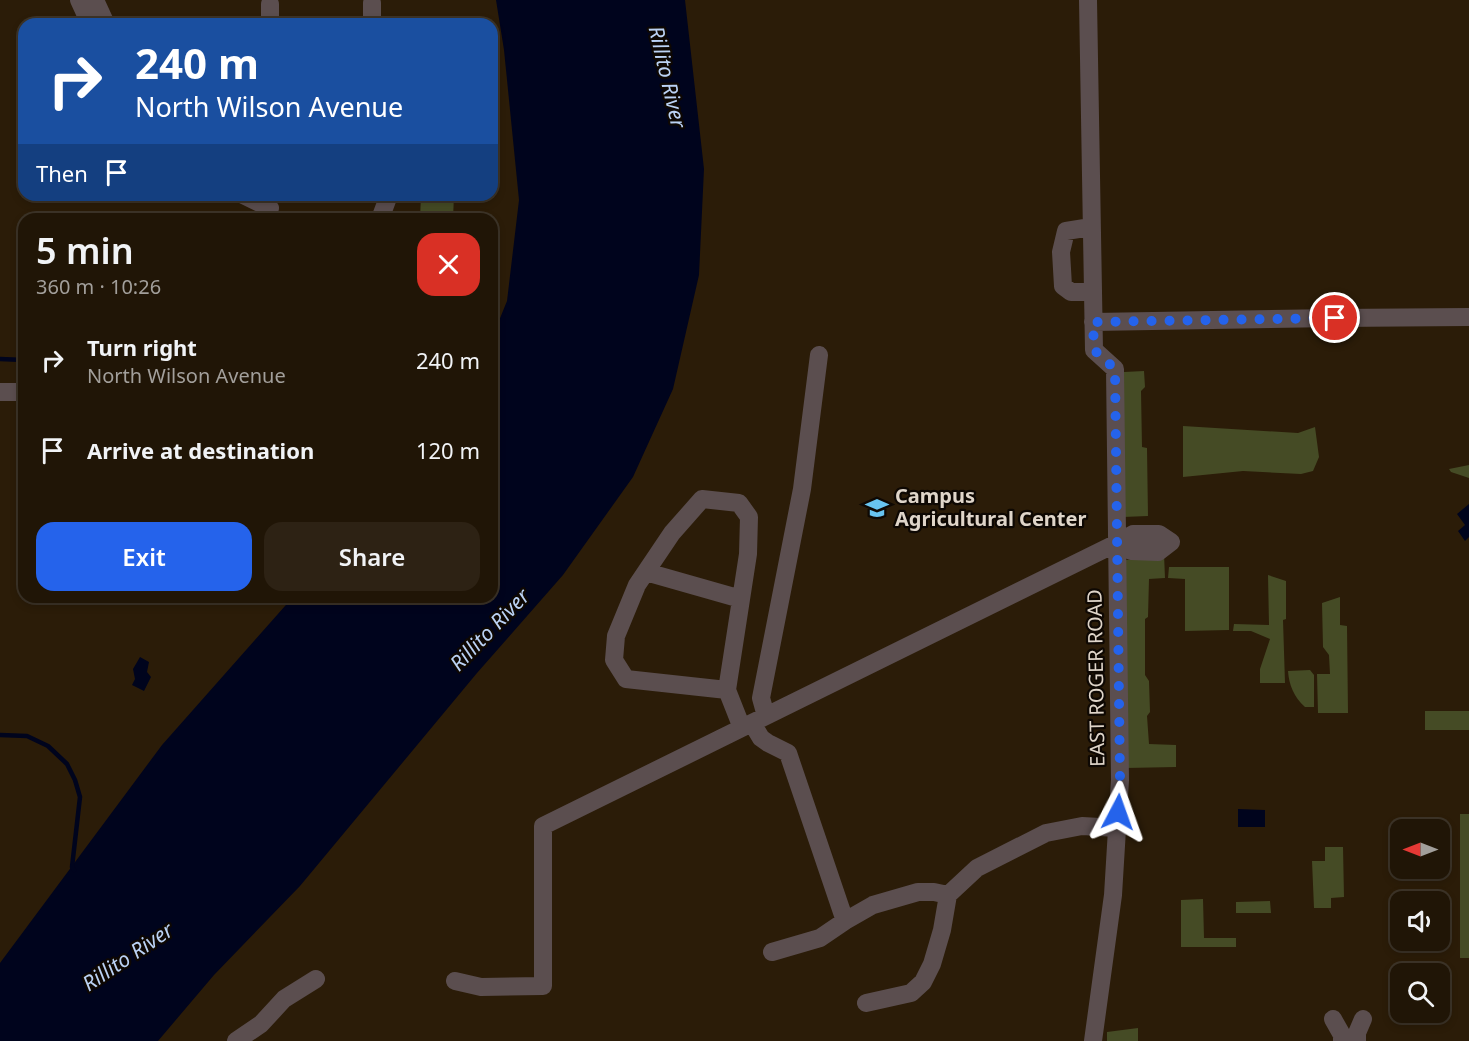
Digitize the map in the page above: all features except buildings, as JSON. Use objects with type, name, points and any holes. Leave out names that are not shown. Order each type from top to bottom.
[{"type":"street","points":[[79,0],[87,18]]},
{"type":"street","points":[[95,0],[103,18]]},
{"type":"street","name":"EAST ROGER ROAD","points":[[1088,0],[1094,350],[1115,369],[1120,780],[1113,895],[1093,1041]]},
{"type":"street","points":[[372,3],[372,18]]},
{"type":"street","points":[[270,4],[270,18]]},
{"type":"street","points":[[1091,227],[1066,231],[1061,252],[1063,286],[1071,292],[1092,292]]},
{"type":"street","points":[[1093,322],[1469,317]]},
{"type":"street","points":[[753,722],[762,698],[802,489],[819,355]]},
{"type":"street","points":[[0,392],[18,392]]},
{"type":"street","points":[[727,690],[748,554],[749,517],[739,503],[702,499],[672,533],[637,585],[616,636],[614,660],[626,679],[727,690],[753,722],[761,738],[788,753],[845,921]]},
{"type":"street","points":[[454,981],[481,987],[543,986],[543,826],[1117,543]]},
{"type":"street","points":[[646,572],[741,599]]},
{"type":"street","points":[[866,1002],[911,993],[923,982],[932,964],[942,930],[948,894],[977,868],[1046,833],[1082,826],[1117,828]]},
{"type":"street","points":[[772,952],[820,938],[873,905],[918,892],[948,894]]},
{"type":"street","points":[[236,1041],[261,1024],[284,999],[316,980]]},
{"type":"street","points":[[1333,1019],[1342,1035],[1342,1041]]},
{"type":"street","points":[[1357,1041],[1356,1033],[1363,1019]]},
{"type":"green space","points":[[421,201],[454,201],[453,213],[420,213]]},
{"type":"green space","points":[[1144,371],[1145,387],[1141,391],[1142,447],[1147,448],[1148,516],[1123,517],[1124,372]]},
{"type":"green space","points":[[1183,426],[1298,433],[1315,427],[1319,457],[1313,471],[1301,474],[1243,471],[1183,477]]},
{"type":"green space","points":[[1469,465],[1469,478],[1451,472],[1449,469]]},
{"type":"green space","points":[[1164,554],[1165,578],[1149,579],[1148,617],[1145,619],[1145,675],[1149,681],[1150,712],[1147,716],[1149,744],[1176,745],[1176,767],[1126,768],[1125,560],[1151,558]]},
{"type":"green space","points":[[1169,567],[1229,567],[1229,630],[1185,631],[1185,579],[1168,578]]},
{"type":"green space","points":[[1268,575],[1286,581],[1286,619],[1283,620],[1285,683],[1260,683],[1260,669],[1270,639],[1251,631],[1233,631],[1234,624],[1269,625]]},
{"type":"green space","points":[[1340,597],[1340,625],[1347,626],[1348,713],[1318,713],[1317,674],[1330,674],[1329,655],[1323,647],[1322,603]]},
{"type":"green space","points":[[1310,670],[1314,675],[1314,707],[1305,707],[1293,690],[1288,671]]},
{"type":"green space","points":[[1425,711],[1469,711],[1469,730],[1425,730]]},
{"type":"green space","points":[[1460,814],[1469,814],[1469,958],[1460,958]]},
{"type":"green space","points":[[1325,847],[1343,847],[1344,897],[1331,898],[1331,908],[1314,908],[1312,861],[1325,861]]},
{"type":"green space","points":[[1203,899],[1204,938],[1236,938],[1236,947],[1181,947],[1181,900]]},
{"type":"green space","points":[[1270,901],[1271,913],[1236,913],[1236,902]]},
{"type":"green space","points":[[1138,1028],[1138,1041],[1107,1041],[1107,1032]]},
{"type":"water","name":"Rillito River","points":[[496,0],[685,0],[704,169],[699,275],[673,389],[633,477],[563,575],[477,673],[300,886],[214,975],[158,1041],[0,1041],[0,963],[162,745],[288,603],[498,603],[498,323],[507,301],[519,200],[504,50]]},
{"type":"water","points":[[1469,504],[1469,537],[1465,541],[1458,531],[1465,525],[1457,514]]},
{"type":"water","points":[[140,657],[149,662],[147,672],[151,677],[144,691],[132,685],[135,679],[133,669]]},
{"type":"water","points":[[1238,809],[1265,810],[1265,827],[1238,827]]},
{"type":"waterway","points":[[0,359],[18,360]]},
{"type":"waterway","points":[[0,735],[27,736],[48,746],[67,764],[80,797],[72,867],[74,870]]},
{"type":"place","name":"Campus Agricultural Center","points":[[877,508]]},
{"type":"route","points":[[1118,812],[1120,780],[1115,369],[1094,350],[1093,322],[1335,318]]}]
